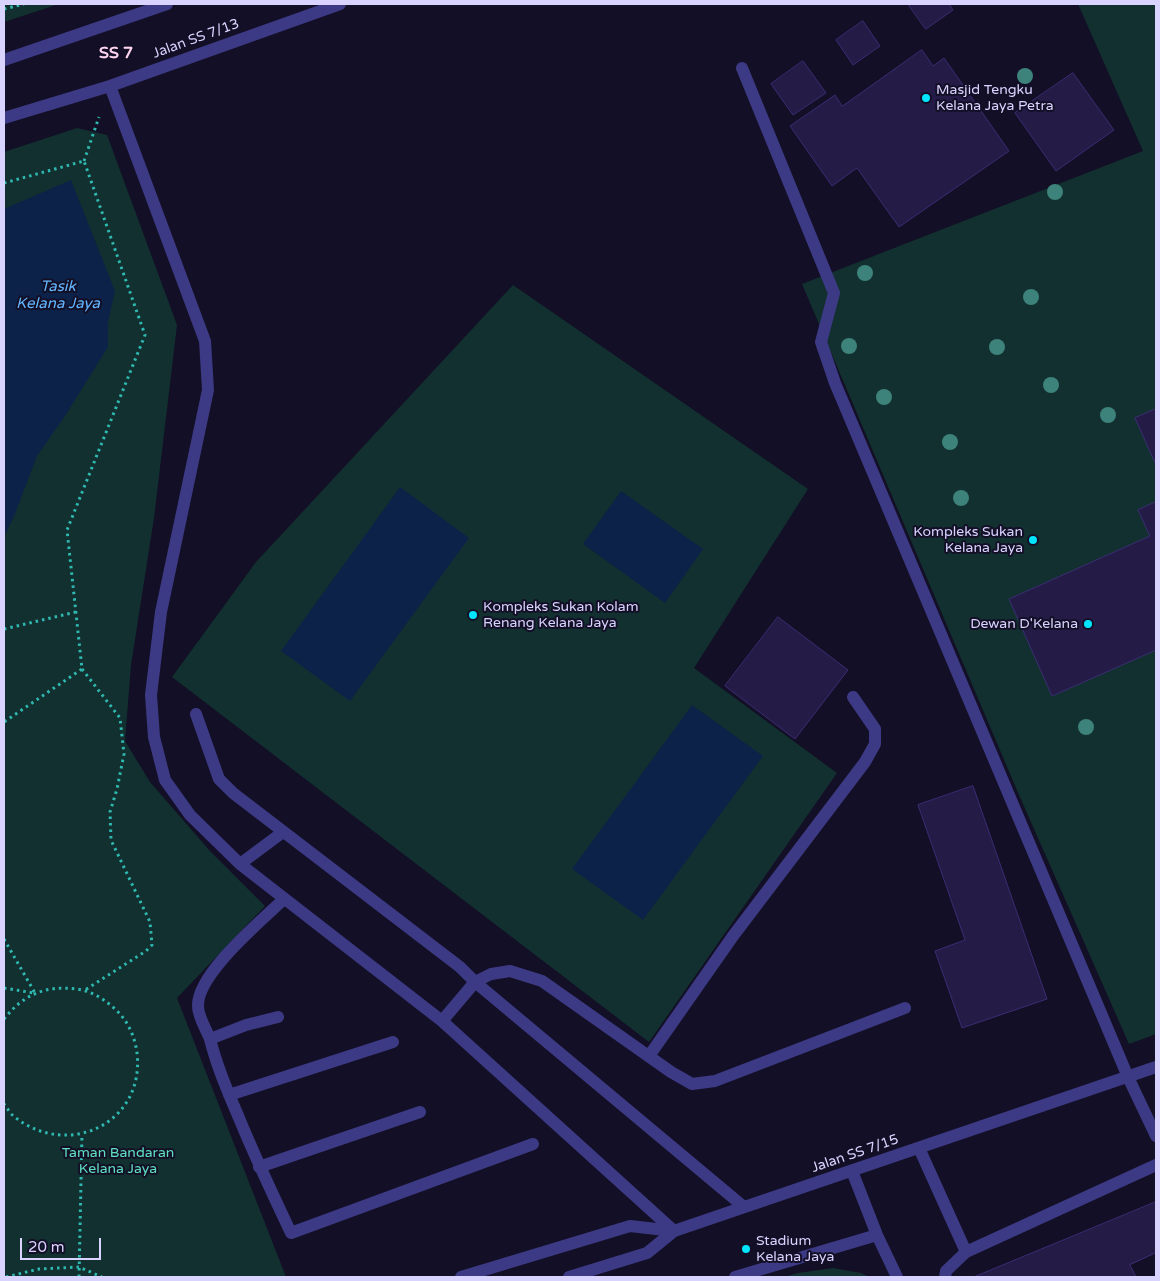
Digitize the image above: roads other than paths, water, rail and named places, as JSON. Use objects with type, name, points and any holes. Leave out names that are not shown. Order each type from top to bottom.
[{"type":"street","points":[[4,60],[167,4]]},
{"type":"street","name":"Jalan SS 7/13","points":[[4,118],[110,86],[340,4]]},
{"type":"street","points":[[742,68],[834,293],[822,342],[835,383],[1128,1077],[1156,1136]]},
{"type":"street","points":[[110,86],[205,341],[208,390],[161,612],[150,695],[154,737],[165,780],[190,815],[240,864],[442,1021],[674,1231]]},
{"type":"street","points":[[649,1056],[733,936],[865,762],[875,744],[874,729],[853,697]]},
{"type":"street","points":[[196,714],[219,779],[233,793],[460,967],[475,982],[744,1207]]},
{"type":"street","points":[[240,864],[283,832]]},
{"type":"street","points":[[284,899],[232,949],[203,986],[198,1007],[210,1039],[216,1064],[259,1167],[291,1233],[533,1144]]},
{"type":"street","points":[[442,1021],[475,982],[491,974],[510,971],[542,981],[671,1072],[692,1084],[715,1081],[905,1008]]},
{"type":"street","points":[[210,1039],[246,1025],[278,1017]]},
{"type":"street","points":[[229,1095],[393,1042]]},
{"type":"street","name":"Jalan SS 7/15","points":[[569,1277],[647,1253],[674,1231],[1156,1067]]},
{"type":"street","points":[[259,1167],[420,1112]]},
{"type":"street","points":[[919,1148],[966,1252]]},
{"type":"street","points":[[945,1277],[946,1271],[966,1252],[1156,1165]]},
{"type":"street","points":[[852,1170],[877,1235],[896,1277]]},
{"type":"street","points":[[461,1277],[630,1226],[674,1231]]},
{"type":"street","points":[[735,1277],[877,1235]]},
{"type":"water","name":"Tasik Kelana Jaya","points":[[71,180],[115,291],[108,322],[108,347],[65,416],[37,456],[15,514],[4,537],[4,209]]},
{"type":"water","points":[[400,487],[469,538],[350,701],[281,651]]},
{"type":"water","points":[[621,491],[703,549],[665,603],[583,544]]},
{"type":"water","points":[[692,705],[763,756],[643,920],[572,869]]},
{"type":"place","name":"Masjid Tengku Kelana Jaya Petra","points":[[926,98]]},
{"type":"place","name":"Kompleks Sukan Kelana Jaya","points":[[1033,540]]},
{"type":"place","name":"Kompleks Sukan Kolam Renang Kelana Jaya","points":[[473,615]]},
{"type":"place","name":"Dewan D'Kelana","points":[[1088,624]]},
{"type":"place","name":"Stadium Kelana Jaya","points":[[746,1249]]},
{"type":"district","name":"SS 7","points":[[116,54]]},
{"type":"park label","name":"Taman Bandaran Kelana Jaya","points":[[118,1162]]}]
